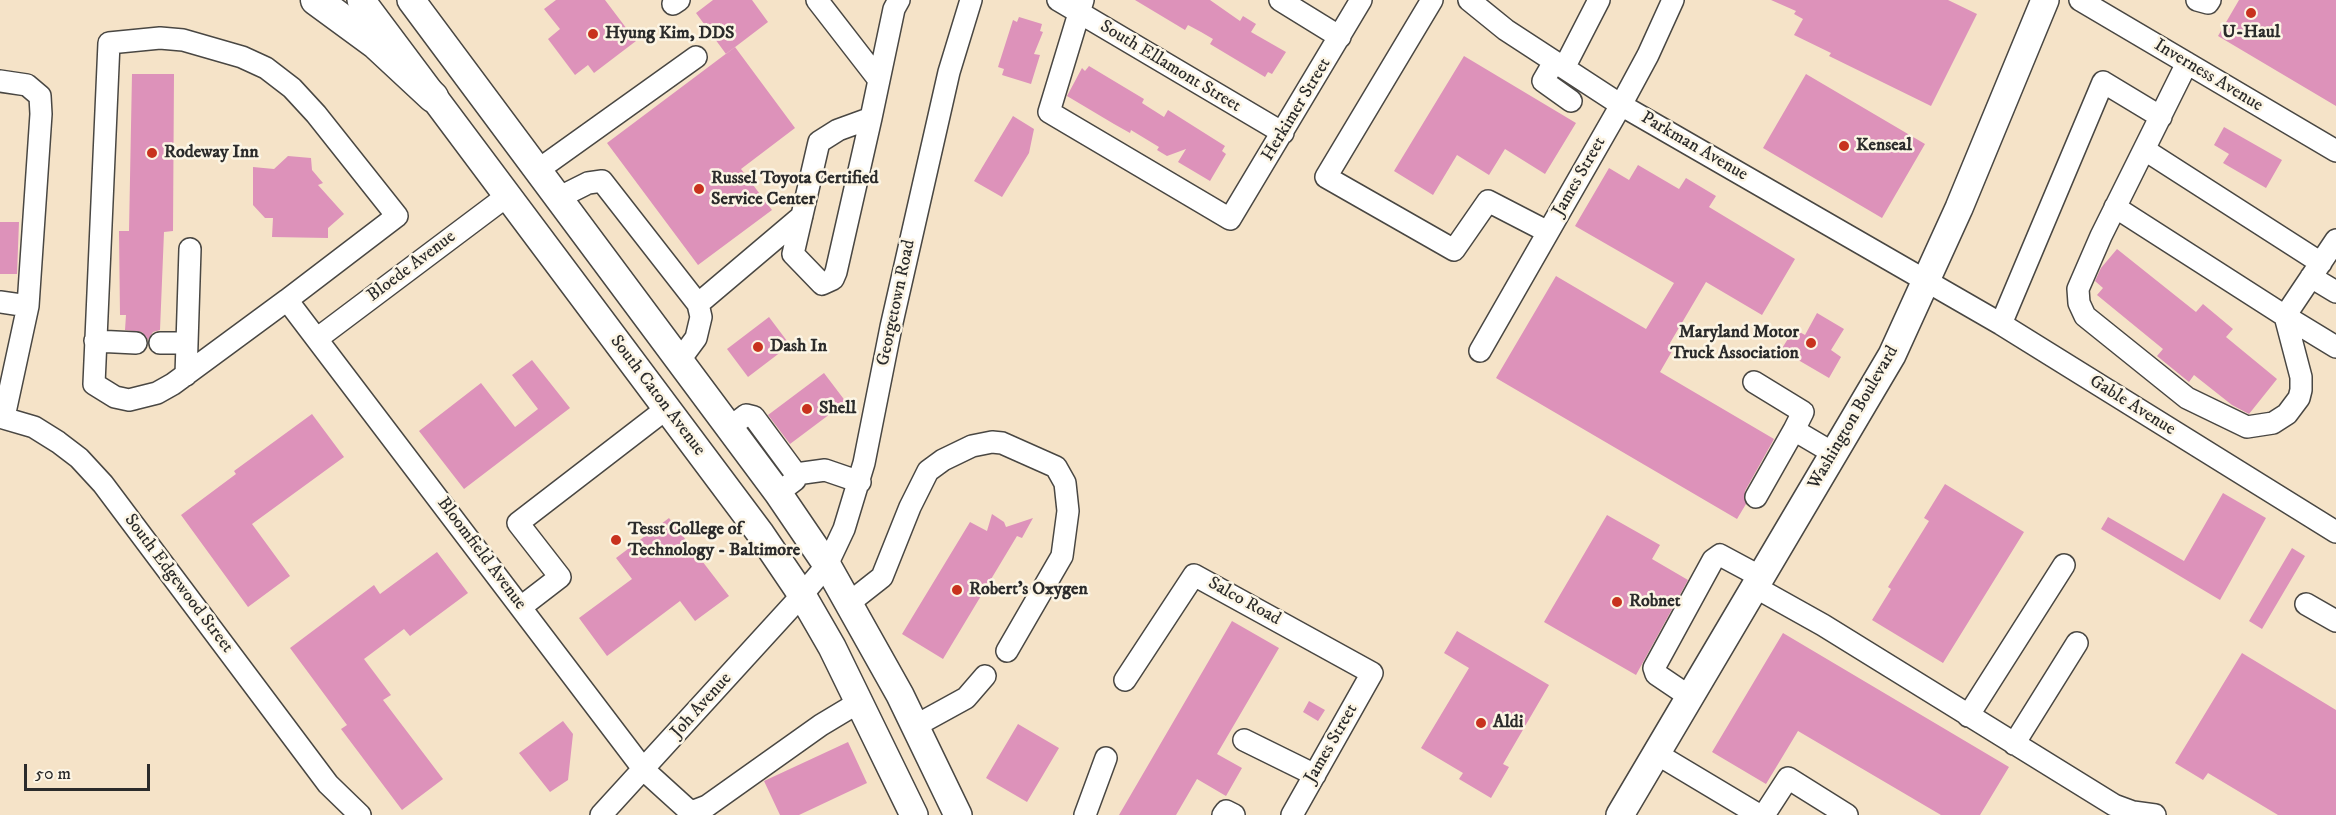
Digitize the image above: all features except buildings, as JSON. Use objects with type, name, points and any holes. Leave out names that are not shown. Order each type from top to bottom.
[{"type":"highway","points":[[316,0],[376,44],[433,97]]},
{"type":"main road","name":"South Caton Avenue","points":[[361,0],[760,533],[802,596],[861,701],[914,815]]},
{"type":"main road","points":[[411,0],[778,493],[827,566],[915,726],[958,815]]},
{"type":"main road","name":"Washington Boulevard","points":[[1620,815],[1892,355],[1928,281],[2045,0]]},
{"type":"street","points":[[817,0],[879,80]]},
{"type":"street","points":[[871,118],[838,130],[819,142],[793,254],[822,284],[833,279],[871,118],[894,9],[899,0]]},
{"type":"street","name":"Georgetown Road","points":[[802,596],[827,566],[844,530],[860,482],[893,316],[944,94],[971,0]]},
{"type":"street","name":"South Ellamont Street","points":[[1058,0],[1081,6],[1283,133]]},
{"type":"street","points":[[1280,0],[1340,37]]},
{"type":"street","name":"Herkimer Street","points":[[1081,6],[1049,112],[1230,219],[1361,0]]},
{"type":"street","points":[[1432,0],[1326,177],[1454,250],[1488,201],[1548,232]]},
{"type":"street","name":"Parkman Avenue","points":[[1469,0],[1506,30],[1621,105],[1928,281]]},
{"type":"street","points":[[1571,101],[1543,81],[1559,65],[1599,0]]},
{"type":"street","name":"James Street","points":[[1480,351],[1621,105],[1648,55],[1673,0]]},
{"type":"street","name":"Inverness Avenue","points":[[2080,0],[2336,151]]},
{"type":"street","points":[[2197,0],[2208,3],[2210,0]]},
{"type":"street","points":[[160,38],[183,40],[242,57],[266,68],[292,88],[316,114],[397,216],[288,300],[173,384],[140,399],[115,397],[93,384],[109,43],[160,38]]},
{"type":"street","points":[[538,170],[696,57]]},
{"type":"street","points":[[2187,63],[2115,207],[2078,289],[2082,311],[2178,393],[2247,428],[2273,423],[2287,414],[2299,398],[2301,390],[2301,377],[2285,316],[2336,240]]},
{"type":"street","points":[[0,81],[27,85],[40,96],[41,114],[28,306],[2,417]]},
{"type":"street","points":[[2001,324],[2103,82],[2161,117]]},
{"type":"street","points":[[2145,150],[2316,270],[2336,292]]},
{"type":"street","points":[[558,198],[588,183],[602,181],[698,304],[701,317],[696,338],[679,361]]},
{"type":"street","name":"Bloede Avenue","points":[[318,338],[507,196]]},
{"type":"street","points":[[2115,207],[2336,347]]},
{"type":"street","points":[[698,304],[802,216]]},
{"type":"street","points":[[186,375],[190,249]]},
{"type":"street","name":"Gable Avenue","points":[[1928,281],[2336,532]]},
{"type":"street","name":"Bloomfield Avenue","points":[[288,300],[644,770],[687,809],[694,811],[707,806],[821,725],[861,701]]},
{"type":"street","points":[[0,302],[28,306]]},
{"type":"street","points":[[95,341],[136,343]]},
{"type":"street","points":[[160,343],[187,344]]},
{"type":"street","points":[[1754,382],[1803,412],[1756,497]]},
{"type":"street","points":[[521,607],[560,577],[518,523],[666,409]]},
{"type":"street","points":[[729,428],[746,415],[754,417],[796,474],[795,480],[778,493]]},
{"type":"street","name":"South Edgewood Street","points":[[2,417],[34,427],[58,442],[79,458],[103,484],[328,784],[360,815]]},
{"type":"street","points":[[1794,430],[1833,453]]},
{"type":"street","points":[[849,603],[882,577],[910,507],[928,471],[943,460],[972,446],[992,442],[1002,443],[1056,467],[1065,483],[1068,504],[1062,556],[1007,651]]},
{"type":"street","points":[[796,474],[825,470],[860,482]]},
{"type":"street","points":[[1690,697],[1656,674],[1654,668],[1713,560],[1720,555],[1823,625],[2114,805],[2133,812],[2155,815]]},
{"type":"street","points":[[1968,716],[2064,566]]},
{"type":"street","name":"Salco Road","points":[[1125,680],[1194,575],[1372,674]]},
{"type":"street","name":"Joh Avenue","points":[[602,815],[802,596]]},
{"type":"street","points":[[2306,604],[2336,621]]},
{"type":"street","points":[[2014,744],[2077,643]]},
{"type":"street","name":"James Street","points":[[1292,815],[1372,674]]},
{"type":"street","points":[[915,726],[966,698],[985,676]]},
{"type":"street","points":[[1244,740],[1315,775]]},
{"type":"street","points":[[1657,754],[1759,815]]},
{"type":"street","points":[[1085,815],[1106,758]]},
{"type":"street","points":[[1764,815],[1788,778],[1847,815]]},
{"type":"street","name":"South Edgewood Street","points":[[328,784],[338,815]]},
{"type":"street","points":[[1223,815],[1226,811],[1234,815]]},
{"type":"place","name":"U-Haul","points":[[2251,13]]},
{"type":"place","name":"Hyung Kim, DDS","points":[[593,34]]},
{"type":"place","name":"Kenseal","points":[[1844,146]]},
{"type":"place","name":"Rodeway Inn","points":[[152,153]]},
{"type":"place","name":"Russel Toyota Certified Service Center","points":[[699,189]]},
{"type":"place","name":"Maryland Motor Truck Association","points":[[1811,343]]},
{"type":"place","name":"Dash In","points":[[758,347]]},
{"type":"place","name":"Shell","points":[[807,409]]},
{"type":"place","name":"Tesst College of Technology - Baltimore","points":[[616,540]]},
{"type":"place","name":"Robert's Oxygen","points":[[957,590]]},
{"type":"place","name":"Robnet","points":[[1617,602]]},
{"type":"place","name":"Aldi","points":[[1481,723]]}]
